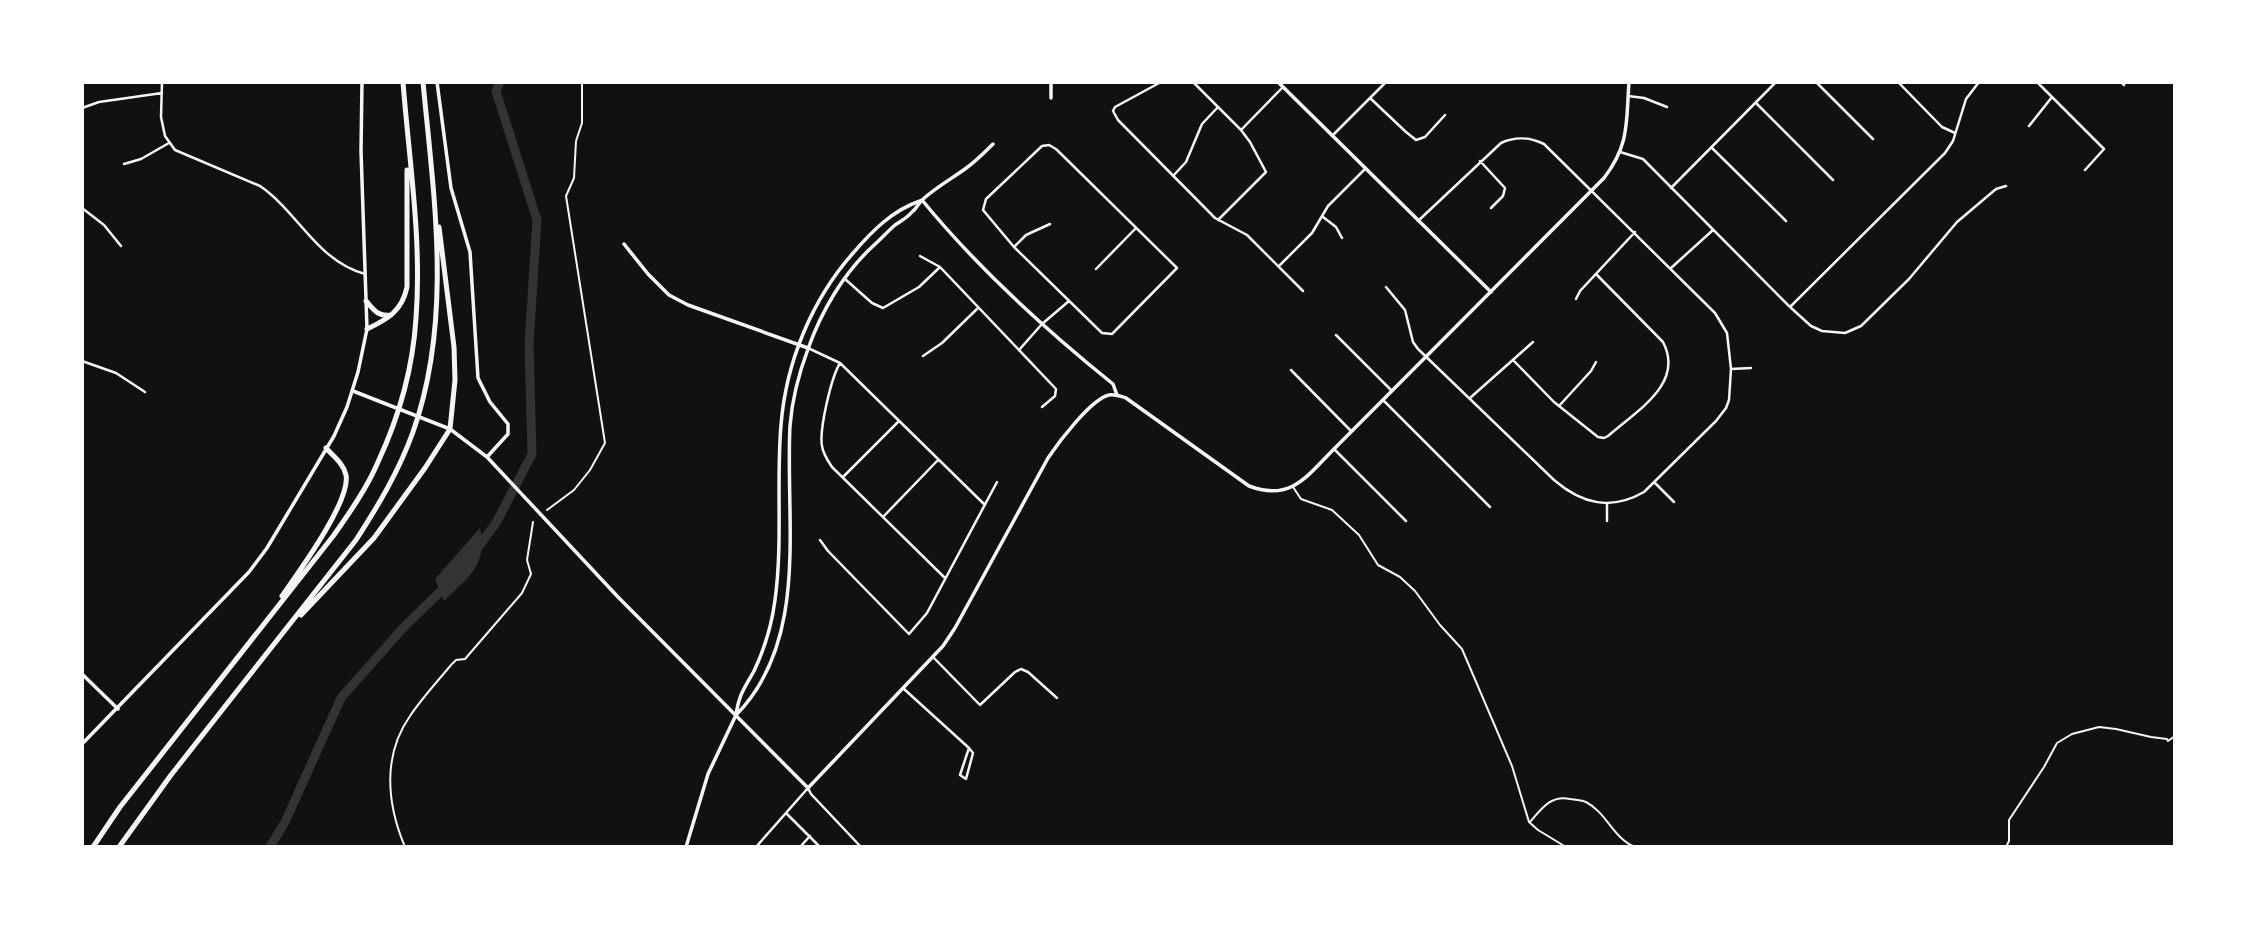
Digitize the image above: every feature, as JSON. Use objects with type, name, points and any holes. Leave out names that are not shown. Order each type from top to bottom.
[{"type":"highway","points":[[93,847],[120,807],[334,535],[359,498],[394,424],[414,337],[418,281],[403,82]]},
{"type":"highway","points":[[119,847],[164,784],[356,541],[388,486],[413,433],[430,372],[437,312],[435,203],[424,82]]},
{"type":"highway","points":[[367,329],[394,314],[405,298],[408,146]]},
{"type":"highway","points":[[280,637],[374,538],[450,429],[455,380],[454,347],[435,203]]},
{"type":"highway","points":[[366,301],[377,314],[394,314]]},
{"type":"highway","points":[[241,652],[318,542],[343,493],[346,474],[343,466],[326,448]]},
{"type":"main road","points":[[82,744],[249,572],[267,548],[334,436],[353,391],[367,329],[360,151],[362,82]]},
{"type":"main road","points":[[437,82],[451,188],[470,251],[478,378],[490,402],[508,424],[508,434],[487,457]]},
{"type":"main road","points":[[1051,82],[1051,98]]},
{"type":"main road","points":[[1278,82],[1490,292]]},
{"type":"main road","points":[[353,391],[450,429],[487,457],[618,597],[808,788],[904,689],[955,628],[1048,458],[1078,420],[1103,398],[1117,395],[1126,398],[1249,486],[1272,492],[1293,487],[1592,191],[1620,152],[1627,128],[1629,82]]},
{"type":"main road","points":[[736,715],[750,702],[766,674],[787,603],[790,425],[795,393],[808,348],[845,278],[869,250],[911,214],[922,200],[969,166],[993,144]]},
{"type":"main road","points":[[922,200],[941,223],[1042,324],[1113,384],[1117,395]]},
{"type":"main road","points":[[686,847],[708,774],[736,715],[739,696],[754,670],[775,601],[779,555],[780,426],[785,390],[799,345],[817,304],[839,268],[889,217],[905,206],[922,200]]},
{"type":"main road","points":[[624,244],[669,295],[688,305],[808,348]]},
{"type":"main road","points":[[779,555],[789,554]]},
{"type":"main road","points":[[82,674],[117,709]]},
{"type":"street","points":[[162,82],[161,117],[164,136],[175,150],[260,187],[277,200],[317,245],[339,262],[365,274]]},
{"type":"street","points":[[1161,82],[1115,107],[1113,111],[1118,120],[1218,220],[1247,235],[1303,291]]},
{"type":"street","points":[[1193,82],[1241,130],[1266,172],[1218,220]]},
{"type":"street","points":[[1332,136],[1386,82]]},
{"type":"street","points":[[1671,188],[1776,82]]},
{"type":"street","points":[[1816,82],[1873,139]]},
{"type":"street","points":[[1898,82],[1942,127],[1955,133]]},
{"type":"street","points":[[1790,307],[1945,153],[1953,141],[1966,99],[1979,82]]},
{"type":"street","points":[[2037,82],[2104,149],[2085,170]]},
{"type":"street","points":[[1241,130],[1283,87]]},
{"type":"street","points":[[82,108],[99,102],[162,93]]},
{"type":"street","points":[[1628,96],[1644,98],[1667,107]]},
{"type":"street","points":[[2029,126],[2052,97]]},
{"type":"street","points":[[1370,98],[1416,140],[1425,137],[1445,115]]},
{"type":"street","points":[[1756,103],[1833,180]]},
{"type":"street","points":[[1173,176],[1186,162],[1202,124],[1217,107]]},
{"type":"street","points":[[1386,287],[1405,310],[1413,342],[1426,357],[1564,488],[1585,500],[1607,503],[1633,498],[1655,483],[1721,415],[1729,400],[1731,369],[1728,339],[1721,321],[1635,232],[1548,148],[1530,139],[1515,138],[1506,141],[1480,161],[1418,221]]},
{"type":"street","points":[[124,164],[141,159],[169,144]]},
{"type":"street","points":[[1049,145],[1177,268],[1112,334],[1101,333],[1014,247],[983,210],[986,199],[1042,146],[1049,145]]},
{"type":"street","points":[[1712,148],[1786,221]]},
{"type":"street","points":[[1620,152],[1643,159],[1790,307],[1811,326],[1822,331],[1845,332],[1861,326],[1909,279],[1958,222],[1996,189],[2006,186]]},
{"type":"street","points":[[1480,161],[1505,188],[1503,196],[1491,208]]},
{"type":"street","points":[[1279,266],[1312,233],[1328,206],[1365,169]]},
{"type":"street","points":[[82,208],[97,218],[121,246]]},
{"type":"street","points":[[1323,217],[1336,227],[1342,238]]},
{"type":"street","points":[[1014,247],[1026,235],[1051,224]]},
{"type":"street","points":[[1096,269],[1136,228]]},
{"type":"street","points":[[1671,268],[1713,230]]},
{"type":"street","points":[[1576,299],[1635,232]]},
{"type":"street","points":[[920,256],[940,267],[1056,389],[1055,396],[1042,407]]},
{"type":"street","points":[[845,278],[872,303],[883,308],[919,287],[940,267]]},
{"type":"street","points":[[1513,360],[1559,406],[1598,437],[1608,436],[1661,389],[1668,375],[1669,365],[1663,342],[1596,274]]},
{"type":"street","points":[[1020,351],[1042,324],[1069,301]]},
{"type":"street","points":[[923,356],[942,343],[978,307]]},
{"type":"street","points":[[1336,335],[1392,391]]},
{"type":"street","points":[[1469,398],[1533,342]]},
{"type":"street","points":[[808,348],[839,363],[985,505]]},
{"type":"street","points":[[82,361],[116,373],[145,392]]},
{"type":"street","points":[[1559,406],[1596,362]]},
{"type":"street","points":[[839,363],[832,377],[821,442],[829,462],[945,578]]},
{"type":"street","points":[[1731,369],[1751,368]]},
{"type":"street","points":[[1291,370],[1352,431]]},
{"type":"street","points":[[1383,400],[1490,507]]},
{"type":"street","points":[[843,477],[899,421]]},
{"type":"street","points":[[1334,449],[1406,521]]},
{"type":"street","points":[[883,517],[938,460]]},
{"type":"street","points":[[820,540],[909,634],[927,613],[997,482]]},
{"type":"street","points":[[1655,483],[1674,502]]},
{"type":"street","points":[[1607,503],[1608,521]]},
{"type":"street","points":[[933,657],[980,705],[1021,669],[1058,698]]},
{"type":"street","points":[[904,689],[969,748],[974,755],[966,779],[960,775],[969,748]]},
{"type":"street","points":[[756,847],[808,788],[861,847]]},
{"type":"street","points":[[787,814],[820,847]]},
{"type":"street","points":[[800,847],[810,836]]},
{"type":"lane","points":[[1293,487],[1301,499],[1332,510],[1359,535],[1378,565],[1400,577],[1415,591],[1462,649],[1512,766],[1529,822],[1566,847]]},
{"type":"lane","points":[[2006,847],[2010,841],[2009,820],[2045,767],[2057,743],[2072,734],[2099,727],[2168,741],[2175,736]]},
{"type":"lane","points":[[1529,822],[1549,802],[1561,797],[1585,800],[1600,813],[1621,840],[1635,847]]},
{"type":"path","points":[[547,510],[574,490],[590,470],[605,443],[566,196],[574,178],[576,141],[582,123],[582,82]]},
{"type":"path","points":[[405,847],[396,826],[390,796],[394,747],[408,718],[451,665],[456,660],[465,659],[522,593],[531,574],[527,560],[533,522]]},
{"type":"shaded area","points":[[480,528],[481,552],[474,570],[444,601],[435,579]]},
{"type":"waterway","points":[[476,550],[496,523],[532,454],[529,344],[537,220],[496,91],[500,82]]},
{"type":"waterway","points":[[270,847],[285,822],[341,698],[403,628],[447,585]]}]
